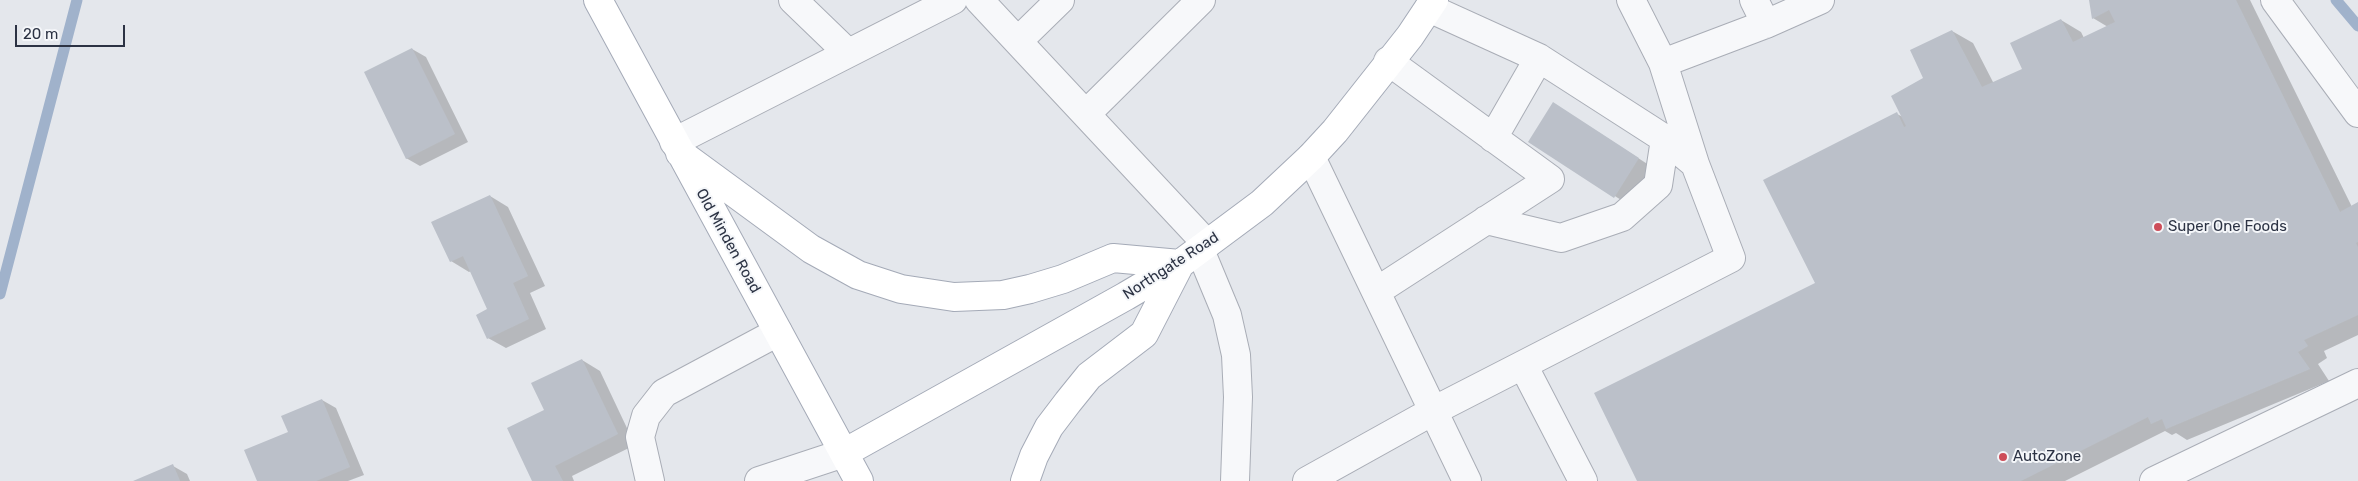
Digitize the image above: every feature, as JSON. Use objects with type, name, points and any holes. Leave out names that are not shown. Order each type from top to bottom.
[{"type":"main road","name":"Old Minden Road","points":[[598,0],[859,481]]},
{"type":"main road","name":"Northgate Road","points":[[844,453],[1126,296],[1196,252],[1262,203],[1311,157],[1357,104],[1388,61],[1410,36],[1431,4]]},
{"type":"main road","points":[[677,147],[811,249],[858,275],[901,289],[954,297],[1003,295],[1063,279],[1113,258],[1196,252]]},
{"type":"main road","points":[[1024,481],[1049,427],[1090,376],[1144,334],[1196,252]]},
{"type":"street","points":[[793,0],[848,53]]},
{"type":"street","points":[[677,147],[848,53],[953,0]]},
{"type":"street","points":[[979,0],[1086,114],[1196,252],[1228,315],[1236,355],[1238,397],[1234,481]]},
{"type":"street","points":[[1018,41],[1060,0]]},
{"type":"street","points":[[1086,114],[1201,0]]},
{"type":"street","points":[[1307,481],[1433,411],[1731,258],[1695,164],[1663,63],[1631,0]]},
{"type":"street","points":[[1754,0],[1766,24]]},
{"type":"street","points":[[1663,63],[1766,24],[1820,0]]},
{"type":"street","points":[[2275,0],[2358,114]]},
{"type":"street","points":[[1431,4],[1539,58],[1665,139],[1695,164]]},
{"type":"street","points":[[1493,138],[1539,58]]},
{"type":"street","points":[[1377,291],[1550,179],[1388,61]]},
{"type":"street","points":[[1486,220],[1561,238],[1622,217],[1658,185],[1665,139]]},
{"type":"street","points":[[1311,157],[1467,481]]},
{"type":"street","points":[[646,480],[640,437],[646,416],[664,393],[778,332]]},
{"type":"street","points":[[1523,365],[1583,481]]},
{"type":"street","points":[[2154,481],[2358,383]]},
{"type":"street","points":[[759,481],[844,453]]},
{"type":"building","points":[[2089,0],[2236,0],[2340,212],[2358,202],[2358,242],[2356,243],[2358,247],[2358,315],[2304,340],[2308,346],[2298,352],[2310,369],[2166,429],[2162,419],[2151,424],[2148,417],[2021,481],[1637,481],[1594,393],[1815,283],[1763,180],[1897,112],[1904,127],[1906,126],[1891,96],[1923,78],[1910,50],[1952,30],[1982,87],[2022,69],[2010,43],[2061,19],[2073,42],[2115,22],[2109,10],[2092,19]]},
{"type":"building","points":[[412,48],[455,134],[406,159],[364,72]]},
{"type":"building","points":[[1553,102],[1639,158],[1614,198],[1528,142]]},
{"type":"building","points":[[490,195],[528,276],[513,283],[529,319],[487,339],[476,315],[487,309],[463,256],[450,262],[431,222]]},
{"type":"building","points":[[582,359],[618,434],[555,466],[563,481],[532,481],[507,428],[544,410],[531,383]]},
{"type":"building","points":[[322,399],[350,467],[316,481],[257,481],[244,450],[288,432],[281,416]]},
{"type":"building","points":[[173,464],[180,481],[133,481]]},
{"type":"waterway","points":[[0,294],[77,0]]},
{"type":"waterway","points":[[2336,0],[2358,26]]},
{"type":"place","name":"Super One Foods","points":[[2158,227]]},
{"type":"place","name":"AutoZone","points":[[2003,457]]}]
